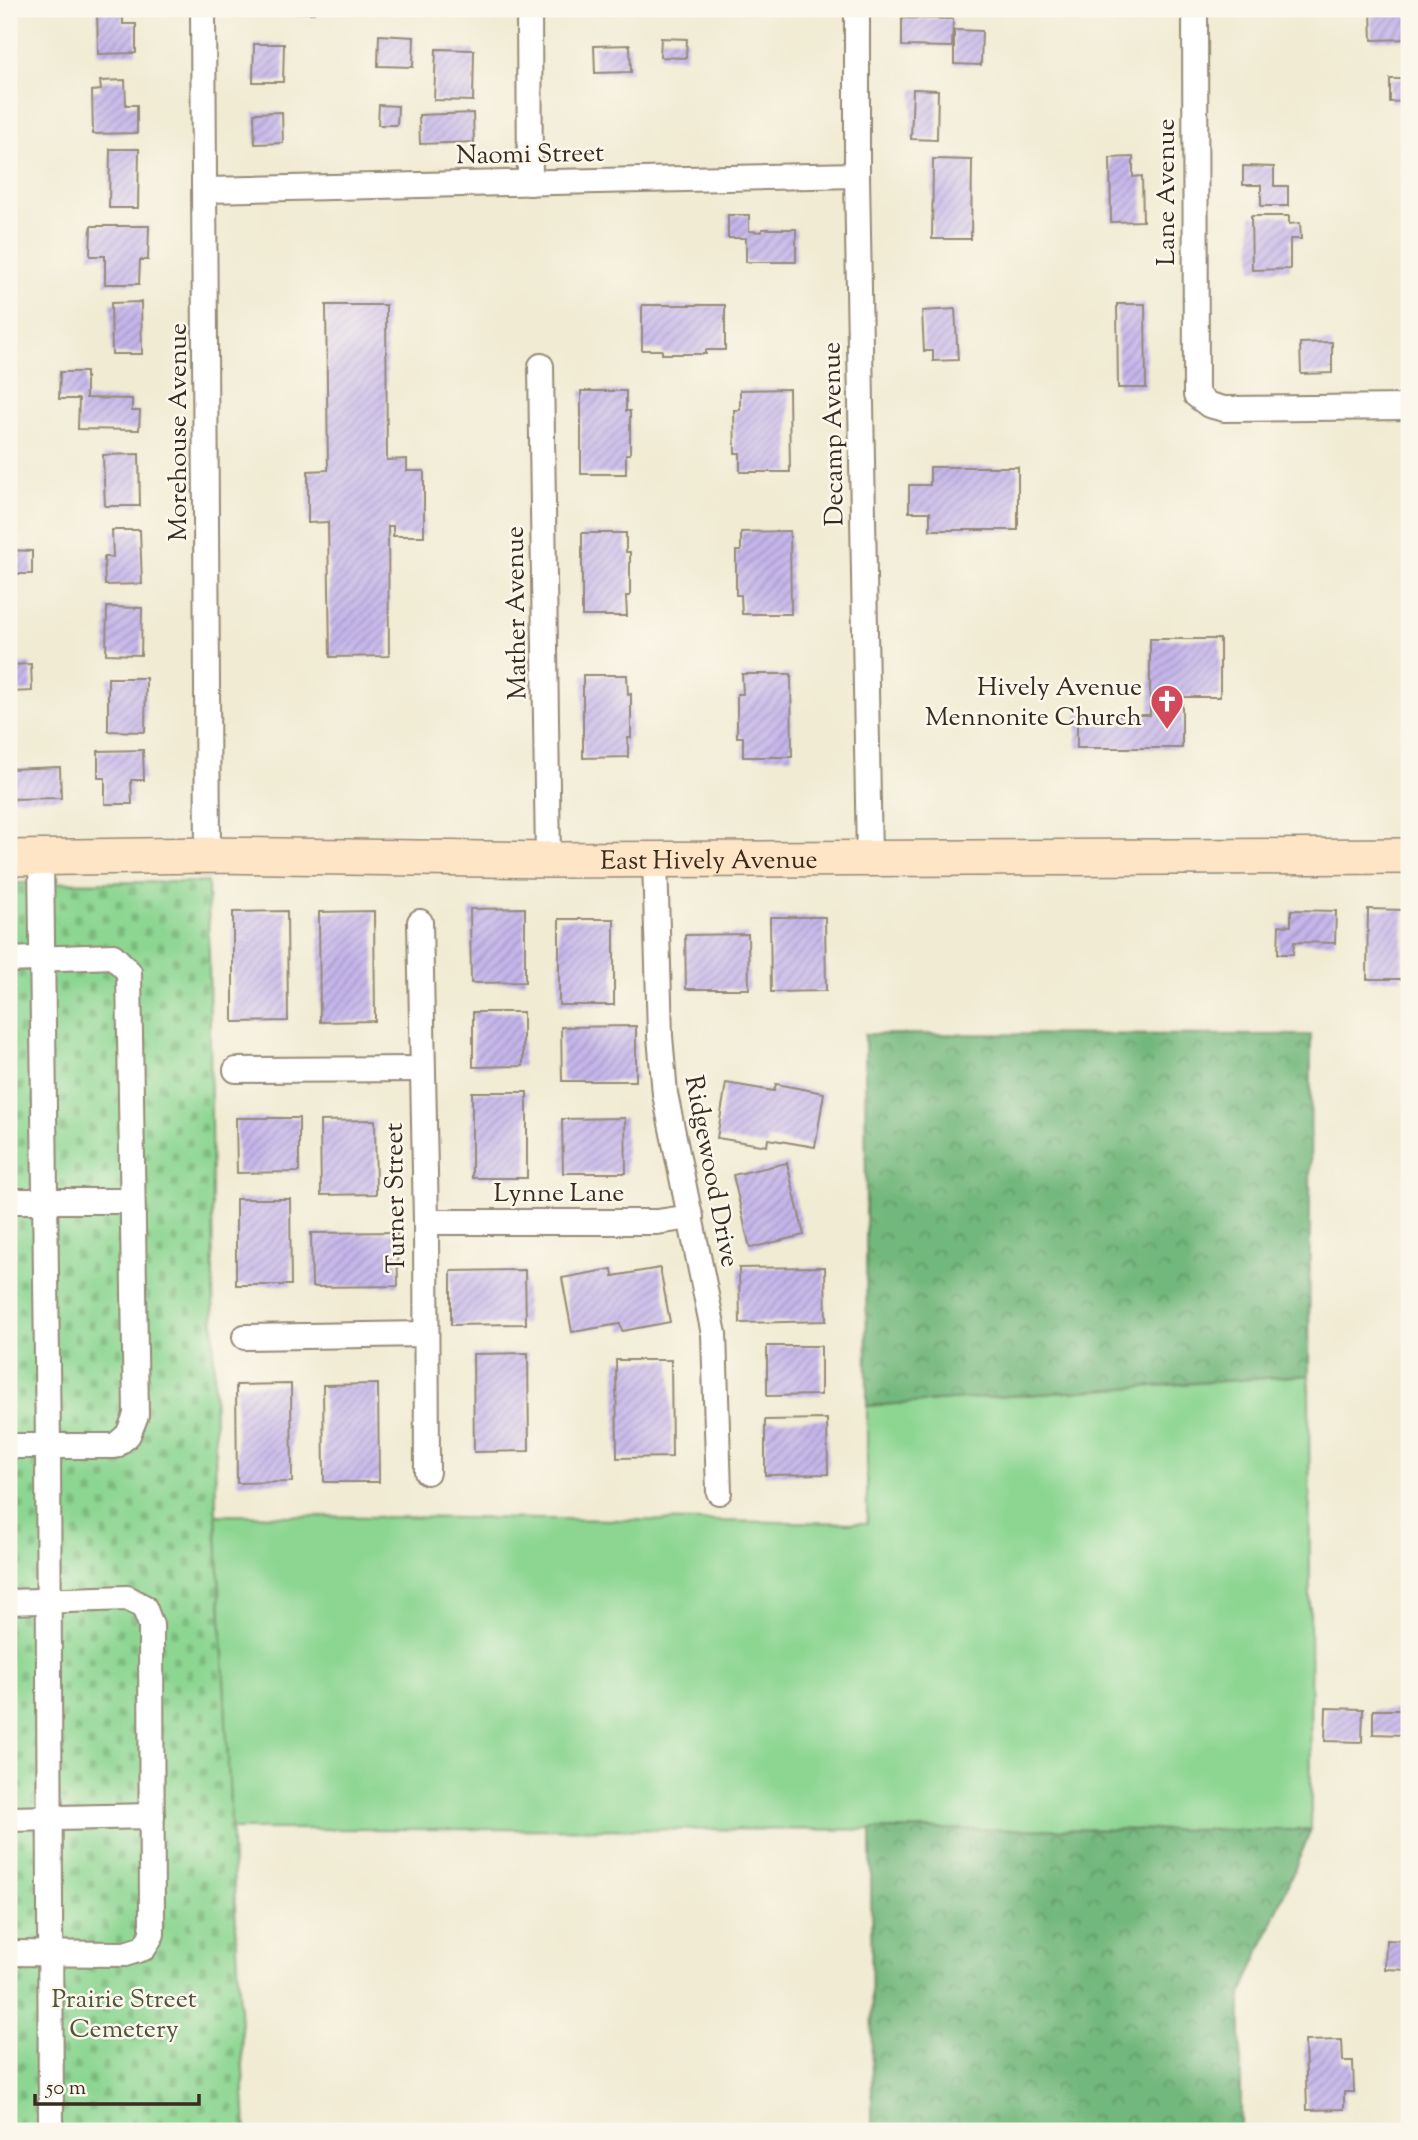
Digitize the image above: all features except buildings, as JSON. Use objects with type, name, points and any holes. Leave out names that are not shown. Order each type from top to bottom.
[{"type":"street","name":"Morehouse Avenue","points":[[203,9],[208,855]]},
{"type":"street","points":[[529,9],[530,183]]},
{"type":"street","name":"Decamp Avenue","points":[[857,9],[857,175],[869,859]]},
{"type":"street","name":"Lane Avenue","points":[[1195,9],[1196,395],[1209,405],[1224,409],[1409,407]]},
{"type":"street","name":"Naomi Street","points":[[205,190],[857,175]]},
{"type":"street","name":"Mather Avenue","points":[[541,366],[548,860]]},
{"type":"street","name":"East Hively Avenue","points":[[25,857],[208,855],[548,860],[1409,856]]},
{"type":"street","points":[[25,857],[41,960],[48,1446],[51,2131]]},
{"type":"street","name":"Ridgewood Drive","points":[[655,859],[660,1037],[665,1094],[715,1334],[719,1492]]},
{"type":"street","name":"Turner Street","points":[[420,922],[426,1222],[427,1472]]},
{"type":"street","points":[[9,960],[113,956],[129,972],[136,1415],[128,1435],[115,1446],[9,1446]]},
{"type":"street","points":[[236,1070],[422,1069]]},
{"type":"street","points":[[9,1201],[132,1201]]},
{"type":"street","name":"Lynne Lane","points":[[426,1222],[657,1222],[691,1217]]},
{"type":"street","points":[[245,1337],[425,1334]]},
{"type":"street","points":[[9,1602],[127,1598],[144,1607],[151,1625],[152,1816],[152,1934],[144,1948],[125,1954],[9,1953]]},
{"type":"street","points":[[9,1819],[152,1816]]},
{"type":"green space","name":"Prairie Street Cemetery","points":[[208,882],[216,1515],[246,2131],[9,2131],[9,883]]},
{"type":"green space","points":[[865,1034],[1311,1035],[1309,1375],[867,1406]]},
{"type":"green space","points":[[1309,1375],[1311,1830],[231,1829],[216,1515],[867,1523],[867,1406]]},
{"type":"green space","points":[[871,1829],[1311,1830],[1241,1996],[1241,2131],[872,2131]]},
{"type":"place","name":"Hively Avenue Mennonite Church","points":[[1167,731]]}]
